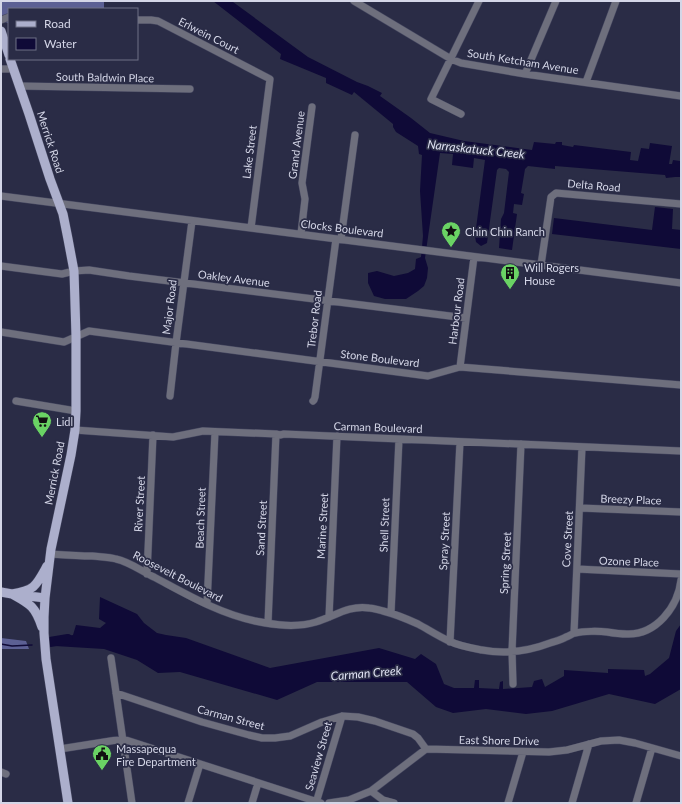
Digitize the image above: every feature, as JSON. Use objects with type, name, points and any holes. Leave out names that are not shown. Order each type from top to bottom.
[{"type":"main road","points":[[1,31],[8,52]]},
{"type":"main road","name":"Merrick Road","points":[[10,60],[63,214],[74,271],[76,336],[75,430],[50,557],[45,598],[44,633],[47,666],[68,803]]},
{"type":"main road","points":[[12,594],[26,592],[32,588],[39,580],[50,557]]},
{"type":"main road","points":[[1,592],[45,598]]},
{"type":"main road","points":[[12,594],[28,603],[35,609],[44,633]]},
{"type":"street","name":"South Ketcham Avenue","points":[[354,1],[451,59],[461,63],[525,74],[681,96]]},
{"type":"street","points":[[461,114],[432,99],[479,1]]},
{"type":"street","points":[[525,74],[556,1]]},
{"type":"street","points":[[586,82],[616,1]]},
{"type":"street","name":"Erlwein Court","points":[[138,20],[158,21],[270,79]]},
{"type":"street","points":[[1,69],[14,69]]},
{"type":"street","name":"Lake Street","points":[[251,228],[270,79]]},
{"type":"street","name":"South Baldwin Place","points":[[20,86],[190,89]]},
{"type":"street","name":"Grand Avenue","points":[[301,234],[305,199],[302,183],[312,107]]},
{"type":"street","name":"Trebor Road","points":[[313,401],[315,397],[328,301],[355,135]]},
{"type":"street","name":"Delta Road","points":[[541,265],[551,197],[556,193],[681,204]]},
{"type":"street","name":"Clocks Boulevard","points":[[1,196],[681,283]]},
{"type":"street","name":"Major Road","points":[[170,396],[192,221]]},
{"type":"street","name":"Harbour Road","points":[[460,367],[474,257]]},
{"type":"street","name":"Oakley Avenue","points":[[1,266],[62,274],[74,271],[89,270],[466,318]]},
{"type":"street","name":"Stone Boulevard","points":[[1,332],[64,342],[89,332],[428,376],[460,367],[681,385]]},
{"type":"street","points":[[16,401],[76,411]]},
{"type":"street","name":"Carman Boulevard","points":[[75,430],[173,436],[203,431],[681,451]]},
{"type":"street","name":"Beach Street","points":[[207,604],[215,432]]},
{"type":"street","name":"Sand Street","points":[[268,623],[276,434]]},
{"type":"street","name":"River Street","points":[[147,574],[153,435]]},
{"type":"street","name":"Marine Street","points":[[329,617],[337,436]]},
{"type":"street","name":"Shell Street","points":[[391,613],[398,439]]},
{"type":"street","name":"Spray Street","points":[[450,642],[460,442]]},
{"type":"street","name":"Spring Street","points":[[513,684],[512,651],[521,444]]},
{"type":"street","name":"Cove Street","points":[[574,633],[582,447]]},
{"type":"street","name":"Breezy Place","points":[[580,508],[681,512]]},
{"type":"street","name":"Roosevelt Boulevard","points":[[50,557],[117,559],[134,565],[147,574],[224,612],[268,623],[289,625],[307,624],[342,611],[356,608],[370,608],[391,613],[419,625],[450,642],[495,652],[524,650],[568,637],[574,633],[604,632],[627,634],[638,633],[646,630],[661,620],[671,609],[677,598],[681,580]]},
{"type":"street","name":"Ozone Place","points":[[577,569],[681,574]]},
{"type":"street","points":[[111,658],[132,803]]},
{"type":"street","name":"Carman Street","points":[[116,693],[202,722],[262,738],[290,736],[322,722],[342,716],[358,717],[413,734],[426,749]]},
{"type":"street","name":"Seaview Street","points":[[318,803],[342,716]]},
{"type":"street","points":[[60,749],[123,739],[318,803]]},
{"type":"street","name":"East Shore Drive","points":[[426,749],[549,752],[561,751],[601,741],[619,740],[636,743],[681,756]]},
{"type":"street","points":[[572,803],[589,744]]},
{"type":"street","points":[[636,803],[652,748]]},
{"type":"street","points":[[329,803],[349,800],[371,791],[426,749]]},
{"type":"street","points":[[508,803],[523,752]]},
{"type":"street","points":[[188,803],[200,764]]},
{"type":"street","points":[[252,803],[258,783]]},
{"type":"street","points":[[371,791],[383,800],[394,803]]},
{"type":"shaded area","points":[[1,1],[104,1],[104,8],[8,8],[8,23],[4,22],[1,14]]},
{"type":"shaded area","points":[[1,638],[26,641],[29,649],[1,649]]},
{"type":"water","name":"Narraskatuck Creek","points":[[213,1],[233,1],[308,57],[382,93],[380,96],[430,133],[464,141],[532,150],[534,142],[555,144],[556,142],[562,142],[562,145],[573,147],[574,145],[631,152],[630,160],[638,161],[641,148],[649,149],[650,143],[672,146],[669,164],[672,164],[673,160],[680,161],[681,177],[666,178],[665,175],[555,166],[555,169],[528,166],[525,169],[521,193],[524,194],[522,205],[514,204],[513,213],[517,214],[512,250],[499,248],[501,219],[504,213],[509,172],[506,169],[499,168],[497,170],[487,243],[481,246],[476,242],[475,236],[485,160],[474,158],[473,168],[452,165],[453,154],[440,153],[425,258],[428,268],[424,286],[406,299],[385,299],[374,296],[368,283],[368,273],[377,271],[394,276],[408,273],[415,269],[416,259],[421,257],[423,236],[420,191],[422,155],[419,154],[418,146],[396,132],[393,124],[354,92],[352,95],[326,83],[326,78],[280,59],[281,54]]},
{"type":"water","points":[[655,207],[673,209],[672,229],[681,230],[681,249],[552,234],[554,218],[652,230]]},
{"type":"water","points":[[100,597],[137,614],[144,623],[157,633],[186,638],[270,668],[379,648],[415,659],[421,654],[436,664],[444,684],[454,688],[474,688],[475,680],[479,680],[479,688],[499,689],[500,682],[503,681],[503,689],[532,687],[534,681],[542,679],[545,687],[564,676],[564,670],[608,673],[608,669],[644,670],[645,676],[650,674],[669,658],[676,631],[681,624],[681,689],[655,704],[609,694],[552,711],[526,714],[486,709],[453,713],[436,707],[407,682],[317,682],[277,700],[180,672],[158,673],[137,660],[104,649],[55,646],[55,638],[73,635],[76,625],[100,628],[106,623],[99,619]]},
{"type":"waterway","name":"Carman Creek","points":[[50,642],[68,639]]},
{"type":"waterway","name":"Carman Creek","points":[[1,644],[12,646],[32,645]]},
{"type":"place","name":"Chin Chin Ranch","points":[[451,248]]},
{"type":"place","name":"Will Rogers House","points":[[510,290]]},
{"type":"place","name":"Lidl","points":[[42,438]]},
{"type":"place","name":"Massapequa Fire Department","points":[[102,771]]}]
